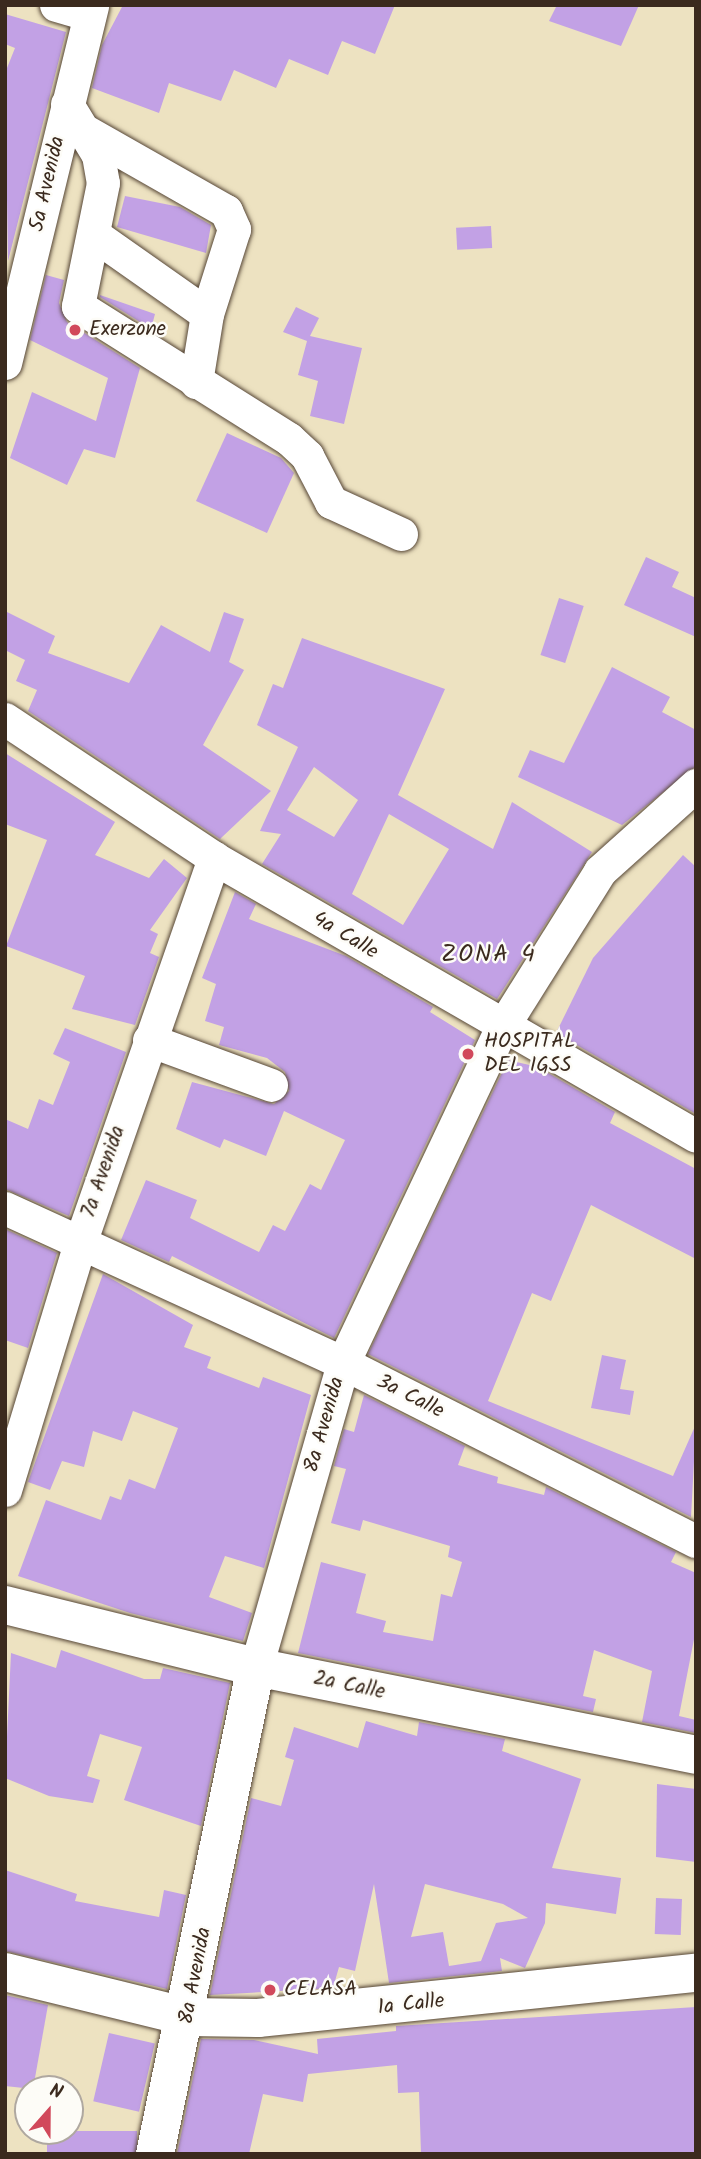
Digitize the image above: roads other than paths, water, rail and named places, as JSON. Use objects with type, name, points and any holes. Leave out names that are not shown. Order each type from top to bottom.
[{"type":"main road","name":"2a Calle","points":[[5,1605],[256,1667],[696,1755]]},
{"type":"main road","name":"8a Avenida","points":[[156,2154],[188,2017],[256,1667]]},
{"type":"main road","name":"1a Calle","points":[[5,1972],[188,2017],[379,2009],[696,1973]]},
{"type":"street","points":[[56,5],[90,10]]},
{"type":"street","name":"5a Avenida","points":[[5,363],[90,10]]},
{"type":"street","points":[[67,104],[87,132],[103,183],[78,306],[289,439],[307,456],[331,502],[401,534]]},
{"type":"street","points":[[87,132],[226,211],[234,229],[207,314],[196,382]]},
{"type":"street","points":[[93,234],[207,314]]},
{"type":"street","name":"4a Calle","points":[[5,719],[214,858],[502,1029],[696,1136]]},
{"type":"street","name":"8a Avenida","points":[[256,1667],[343,1363],[502,1029],[600,871],[696,785]]},
{"type":"street","name":"7a Avenida","points":[[5,1490],[80,1243],[214,858]]},
{"type":"street","points":[[149,1040],[271,1084]]},
{"type":"street","name":"3a Calle","points":[[5,1208],[343,1363],[696,1541]]},
{"type":"place","name":"Exerzone","points":[[75,330]]},
{"type":"place","name":"HOSPITAL DEL IGSS","points":[[468,1054]]},
{"type":"place","name":"CELASA","points":[[270,1990]]},
{"type":"district","name":"ZONA 4","points":[[489,955]]}]
